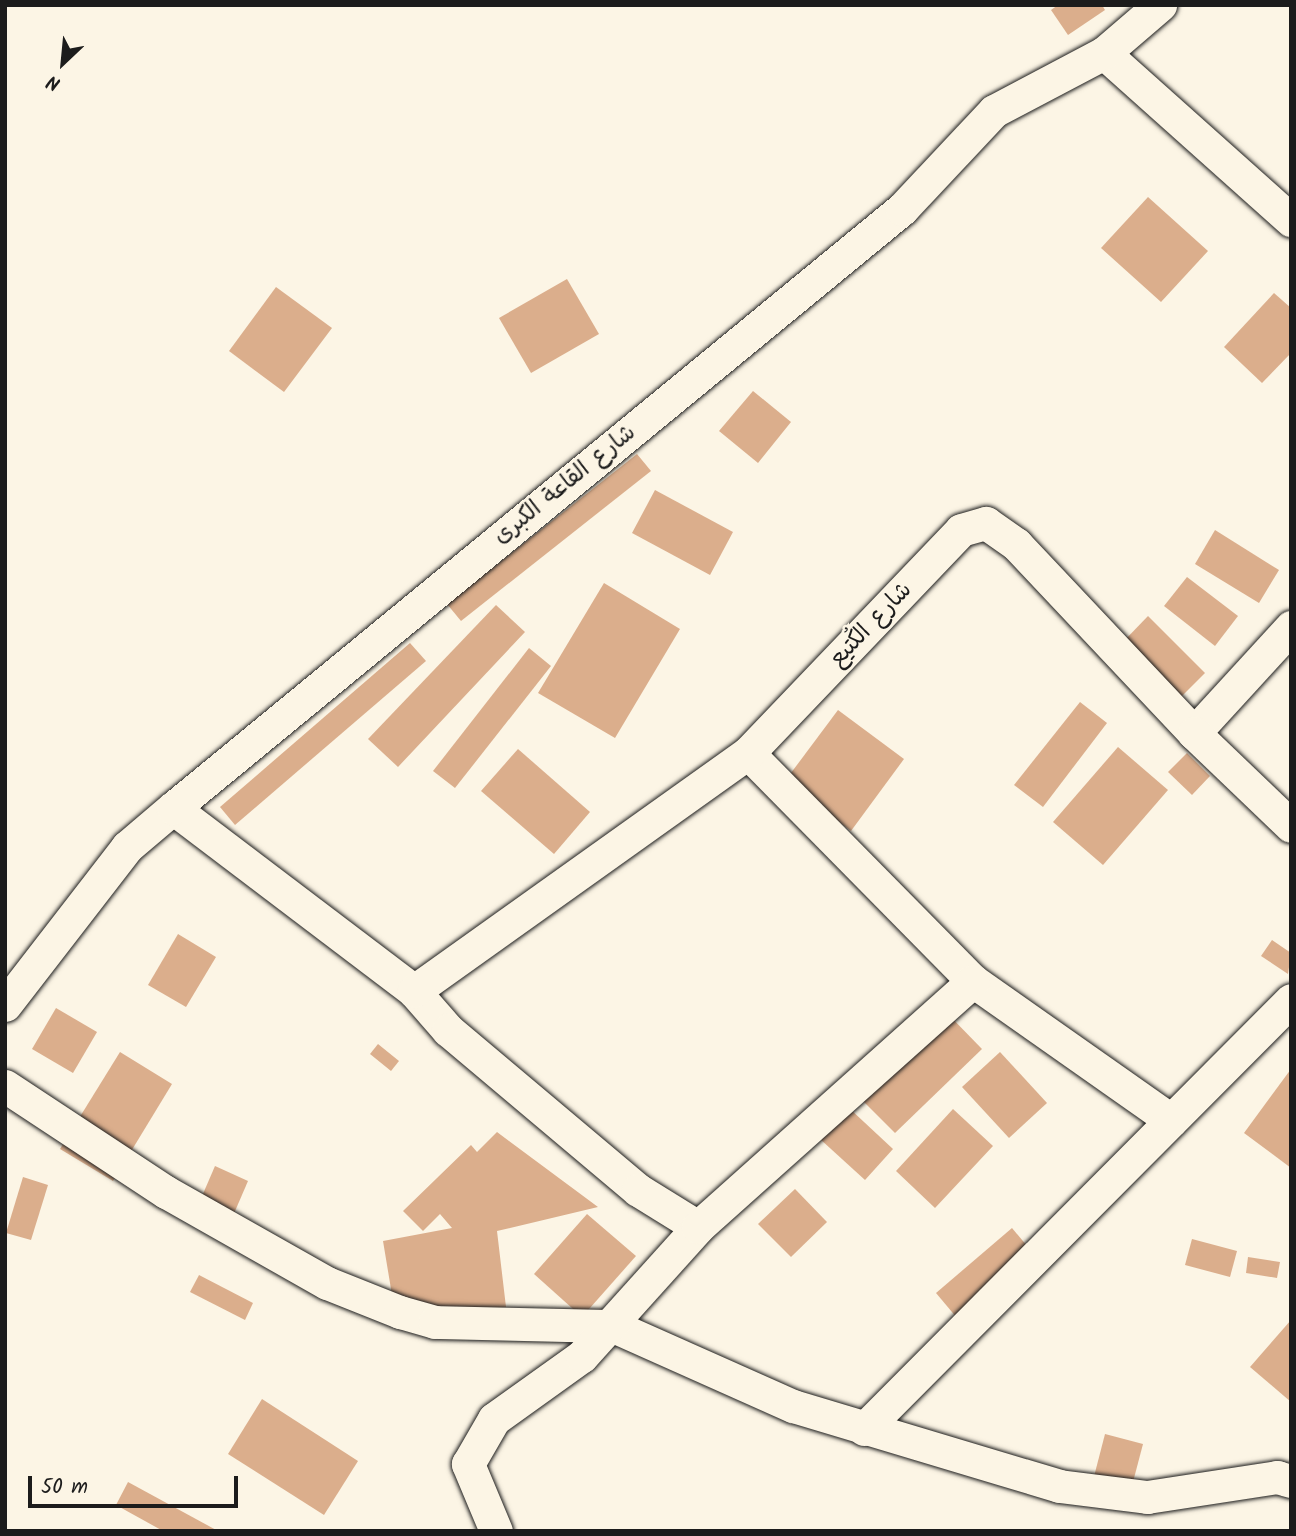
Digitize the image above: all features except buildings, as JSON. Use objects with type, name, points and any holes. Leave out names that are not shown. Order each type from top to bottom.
[{"type":"street","name":"شارع القاعة الكبرى","points":[[5,1005],[127,848],[173,807],[901,209],[994,111],[1104,53],[1160,5]]},
{"type":"street","points":[[1104,53],[1291,220]]},
{"type":"street","name":"شارع الكُتيع","points":[[414,991],[748,753],[961,530],[986,523],[1016,544],[1194,733],[1291,826]]},
{"type":"street","points":[[1194,733],[1291,627]]},
{"type":"street","points":[[748,753],[973,981],[1171,1120]]},
{"type":"street","points":[[173,807],[414,991],[448,1030],[638,1190],[698,1227]]},
{"type":"street","points":[[496,1531],[468,1464],[494,1419],[582,1356],[613,1326],[698,1227],[973,981]]},
{"type":"street","points":[[864,1429],[1291,1000]]},
{"type":"street","points":[[5,1086],[166,1192],[327,1283],[400,1312],[435,1322],[613,1326],[793,1406],[1059,1486],[1147,1497],[1277,1477],[1291,1481]]}]
